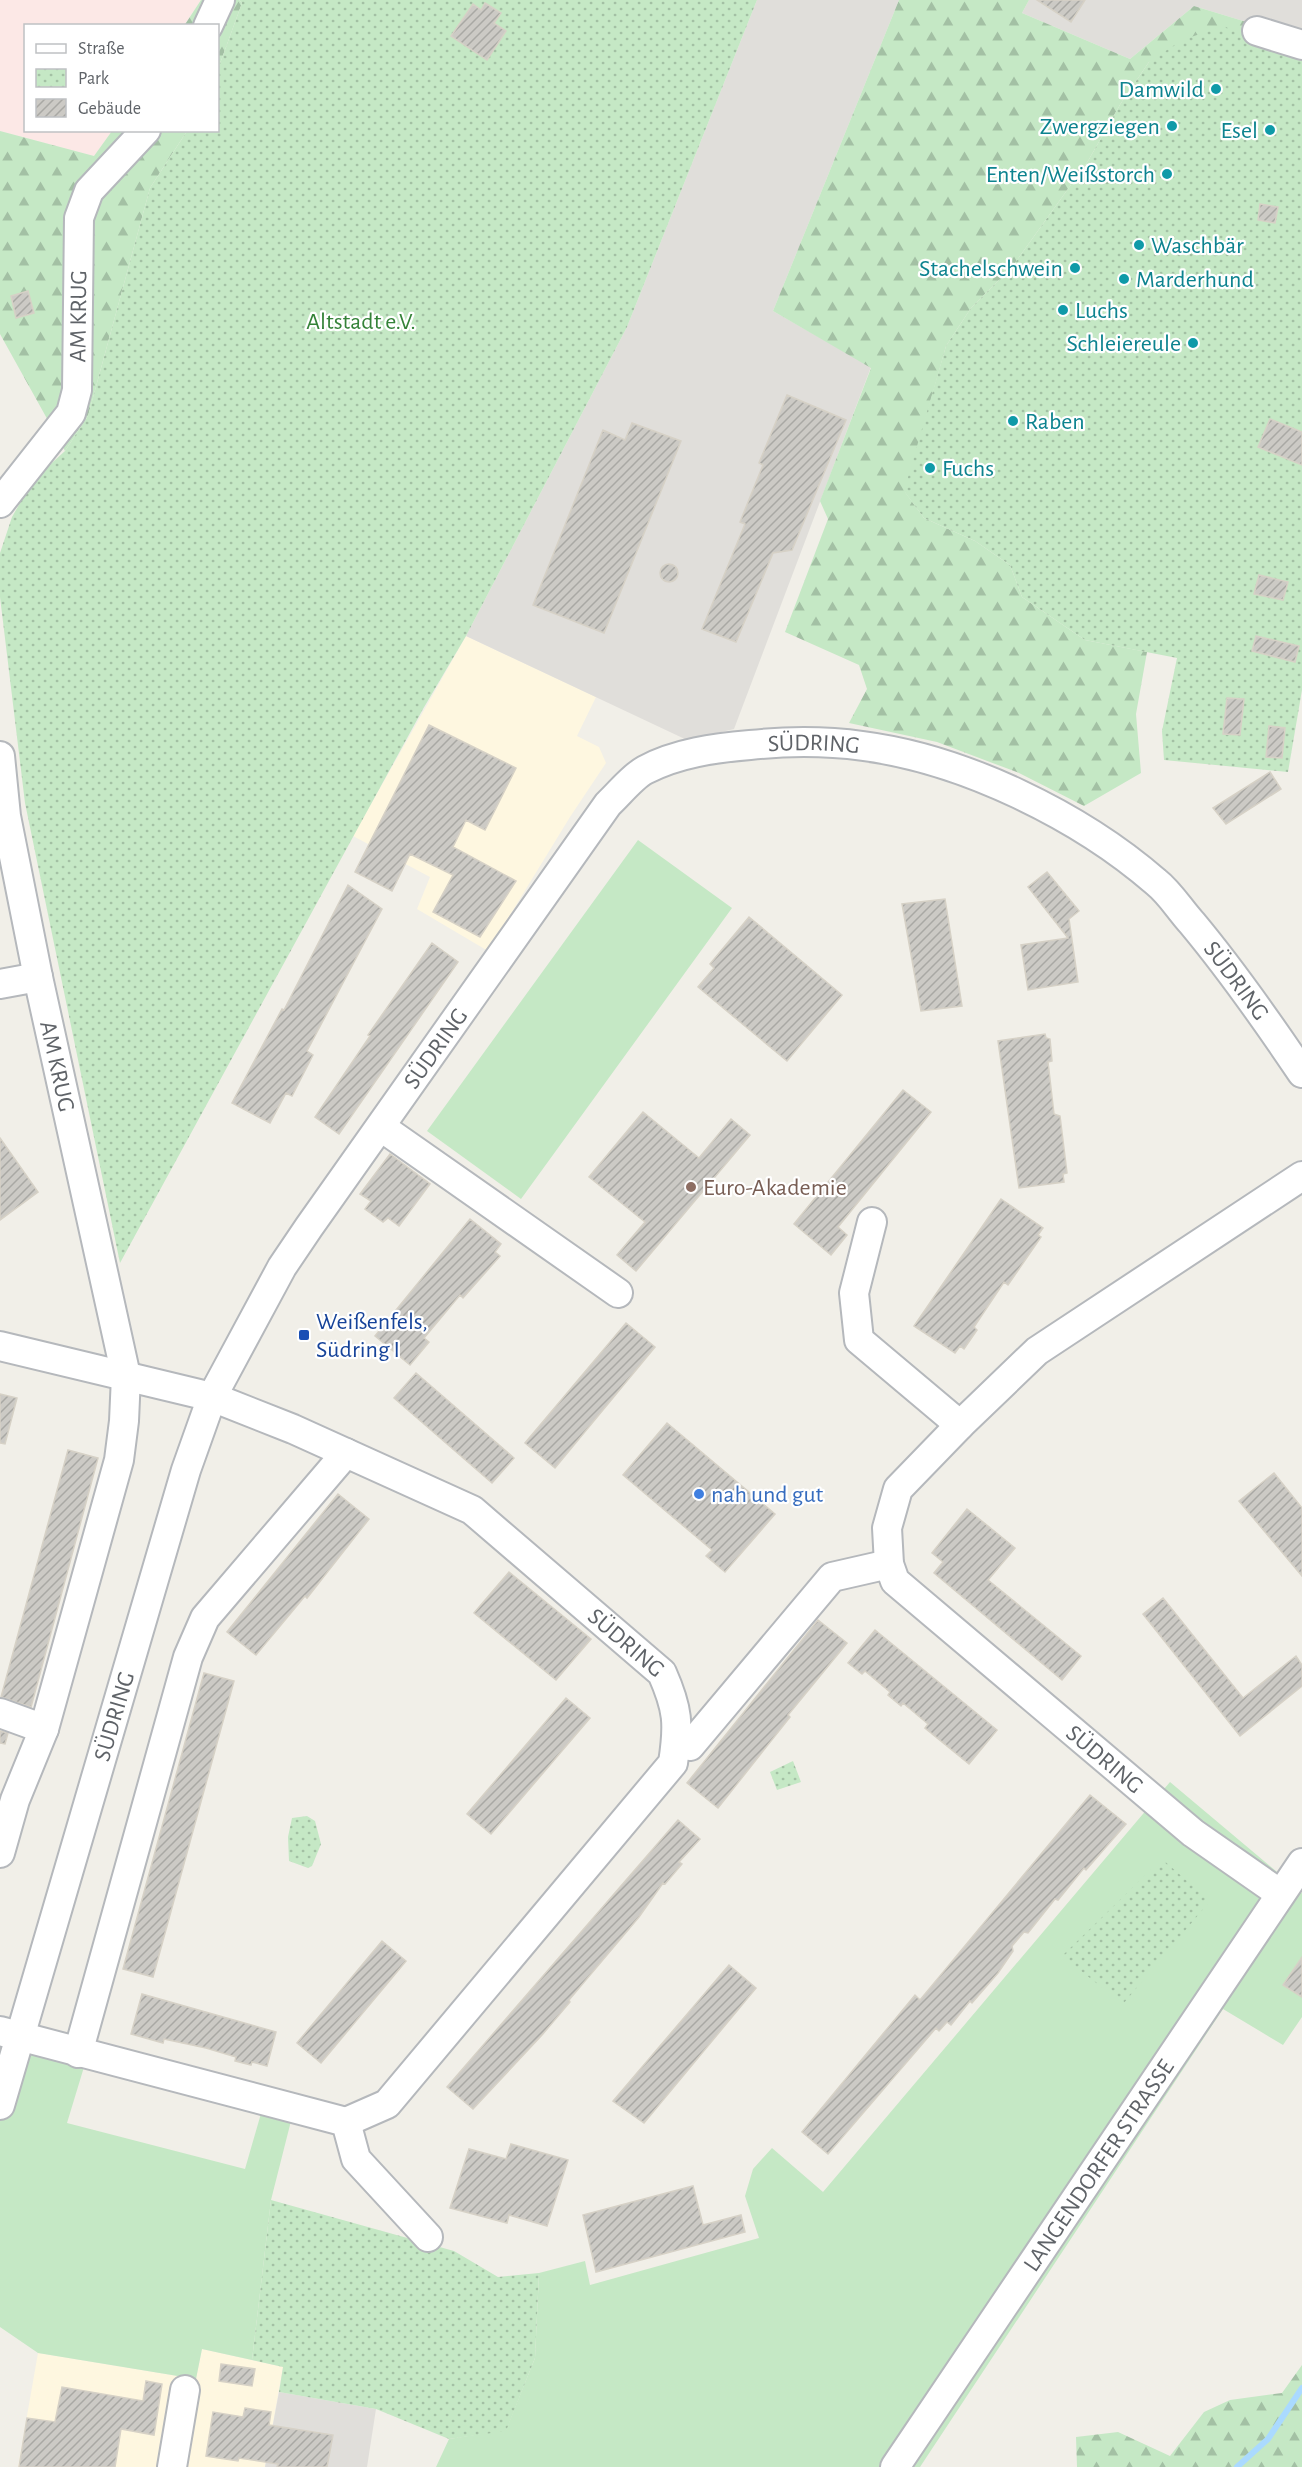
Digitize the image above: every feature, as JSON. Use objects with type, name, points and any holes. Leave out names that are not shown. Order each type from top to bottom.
[{"type":"street","points":[[209,24],[220,0]]},
{"type":"street","points":[[1257,31],[1302,45]]},
{"type":"street","name":"AM KRUG","points":[[0,504],[71,413],[77,390],[79,218],[89,191],[144,132]]},
{"type":"street","name":"SÜDRING","points":[[0,2105],[10,2034],[186,1470],[212,1397],[282,1267],[609,804],[644,770],[687,754],[726,747],[832,743],[865,746],[957,769],[1059,814],[1102,839],[1158,883],[1233,972],[1302,1073]]},
{"type":"street","name":"AM KRUG","points":[[0,756],[6,816],[38,977],[126,1376]]},
{"type":"street","points":[[0,984],[38,977]]},
{"type":"street","points":[[381,1126],[618,1293]]},
{"type":"street","name":"SÜDRING","points":[[1280,1893],[1184,1826],[895,1581],[889,1564],[887,1528],[898,1489],[1037,1351],[1302,1176]]},
{"type":"street","points":[[872,1222],[855,1293],[859,1340],[960,1425]]},
{"type":"street","name":"SÜDRING","points":[[0,1346],[212,1397],[279,1423],[472,1510],[662,1673],[675,1702],[677,1733],[673,1763],[387,2104],[346,2122]]},
{"type":"street","points":[[0,1853],[15,1800],[44,1729],[119,1460],[126,1376]]},
{"type":"street","points":[[78,2053],[188,1657],[205,1618],[346,1453]]},
{"type":"street","points":[[690,1746],[832,1577],[889,1564]]},
{"type":"street","points":[[0,1713],[44,1729]]},
{"type":"street","name":"LANGENDORFER STRASSE","points":[[895,2467],[1302,1863]]},
{"type":"street","points":[[10,2034],[346,2122],[356,2159],[428,2237]]},
{"type":"street","points":[[172,2467],[185,2390]]},
{"type":"shaded area","points":[[0,0],[201,0],[185,24],[24,24],[24,132],[111,132],[94,156],[0,131]]},
{"type":"shaded area","points":[[757,0],[899,0],[773,311],[871,367],[734,729],[687,740],[466,636],[627,327]]},
{"type":"shaded area","points":[[1029,0],[1302,0],[1302,39],[1194,6],[1130,59],[1022,13]]},
{"type":"shaded area","points":[[466,636],[596,697],[577,736],[599,747],[606,763],[488,951],[417,909],[430,877],[353,836]]},
{"type":"shaded area","points":[[202,2349],[283,2367],[265,2467],[18,2467],[38,2353],[196,2379]]},
{"type":"shaded area","points":[[279,2392],[376,2409],[367,2467],[265,2467]]},
{"type":"green space","points":[[201,0],[239,0],[242,3],[219,66],[219,24],[185,24]]},
{"type":"green space","name":"Altstadt e.V.","points":[[239,0],[757,0],[627,327],[466,636],[423,709],[120,1263],[25,803],[0,597],[0,553],[12,517],[33,480],[65,451],[88,416],[150,188],[186,132],[219,132],[219,66],[242,3]]},
{"type":"green space","points":[[899,0],[1029,0],[1022,13],[1130,59],[1194,6],[1302,39],[1149,62],[1121,103],[1088,161],[1012,267],[971,308],[946,346],[905,492],[924,518],[975,541],[1010,565],[1022,597],[1085,640],[1147,652],[1136,714],[1141,773],[1084,806],[1019,773],[937,742],[849,723],[867,689],[859,665],[785,632],[828,519],[820,501],[871,368],[773,311]]},
{"type":"green space","points":[[1224,26],[1247,38],[1302,57],[1302,690],[1288,772],[1164,760],[1162,731],[1177,658],[1085,640],[1022,597],[1010,565],[975,541],[924,518],[904,491],[946,346],[971,308],[1012,267],[1088,161],[1121,103],[1149,62],[1182,40]]},
{"type":"green space","points":[[0,131],[94,156],[111,132],[186,132],[150,188],[88,416],[65,451],[0,334]]},
{"type":"green space","points":[[638,840],[732,908],[521,1199],[427,1131]]},
{"type":"green space","points":[[793,1761],[801,1782],[777,1790],[770,1772]]},
{"type":"green space","points":[[1170,1782],[1302,1893],[1302,2017],[1283,2045],[1223,2009],[920,2467],[436,2467],[449,2439],[506,2430],[535,2358],[539,2273],[585,2261],[590,2285],[759,2238],[745,2196],[753,2169],[772,2148],[823,2192]]},
{"type":"green space","points":[[307,1816],[315,1821],[321,1844],[312,1866],[308,1868],[289,1861],[288,1837],[292,1818]]},
{"type":"green space","points":[[1162,1859],[1210,1901],[1123,2004],[1062,1956]]},
{"type":"green space","points":[[0,2043],[84,2067],[67,2123],[245,2169],[262,2110],[292,2117],[271,2200],[252,2360],[202,2349],[196,2379],[38,2353],[0,2327]]},
{"type":"green space","points":[[271,2200],[454,2251],[498,2277],[539,2273],[535,2358],[506,2431],[449,2439],[376,2409],[279,2392],[283,2367],[252,2360]]},
{"type":"green space","points":[[1302,2365],[1302,2467],[1077,2467],[1076,2437],[1118,2432],[1170,2456],[1204,2412],[1230,2400],[1282,2393]]},
{"type":"building","points":[[1037,0],[1085,0],[1071,22]]},
{"type":"building","points":[[485,3],[501,13],[494,23],[506,31],[487,60],[451,36],[473,4],[481,10]]},
{"type":"building","points":[[1260,204],[1278,207],[1275,223],[1258,220]]},
{"type":"building","points":[[28,291],[34,313],[16,318],[11,296]]},
{"type":"building","points":[[787,395],[846,420],[792,550],[773,553],[736,642],[702,629],[745,524],[740,522],[763,465],[759,463]]},
{"type":"building","points":[[1270,419],[1302,432],[1302,465],[1258,447]]},
{"type":"building","points":[[632,423],[681,441],[604,633],[533,605],[603,430],[625,440]]},
{"type":"building","points":[[665,564],[673,564],[678,569],[676,580],[665,582],[660,577],[660,569]]},
{"type":"building","points":[[1259,575],[1288,582],[1283,600],[1254,594]]},
{"type":"building","points":[[1256,636],[1299,646],[1295,662],[1252,651]]},
{"type":"building","points":[[1227,698],[1244,699],[1240,735],[1223,734]]},
{"type":"building","points":[[429,725],[516,768],[485,830],[466,820],[453,847],[516,881],[480,937],[433,912],[453,875],[410,854],[392,891],[355,872]]},
{"type":"building","points":[[1269,726],[1285,728],[1282,758],[1266,757]]},
{"type":"building","points":[[1270,772],[1281,789],[1226,824],[1213,808]]},
{"type":"building","points":[[1047,872],[1079,911],[1069,919],[1078,982],[1028,990],[1021,945],[1068,938],[1028,887]]},
{"type":"building","points":[[348,885],[382,909],[307,1051],[313,1055],[292,1096],[286,1093],[270,1123],[232,1103],[282,1009],[284,1010]]},
{"type":"building","points":[[945,899],[962,1006],[921,1011],[902,904]]},
{"type":"building","points":[[749,917],[842,995],[787,1061],[698,987],[714,968],[710,964]]},
{"type":"building","points":[[432,943],[458,962],[339,1134],[315,1117]]},
{"type":"building","points":[[1045,1034],[1046,1038],[1050,1039],[1052,1061],[1048,1062],[1054,1114],[1060,1116],[1067,1173],[1063,1174],[1064,1182],[1019,1188],[998,1041]]},
{"type":"building","points":[[903,1090],[931,1112],[838,1227],[847,1235],[831,1255],[794,1224]]},
{"type":"building","points":[[643,1112],[699,1158],[731,1119],[750,1135],[636,1271],[617,1255],[645,1222],[589,1177]]},
{"type":"building","points":[[0,1138],[38,1192],[0,1220]]},
{"type":"building","points":[[390,1154],[430,1184],[399,1226],[388,1218],[383,1222],[365,1209],[371,1201],[360,1194]]},
{"type":"building","points":[[1001,1199],[1043,1228],[1038,1235],[1041,1237],[1008,1285],[1004,1282],[974,1327],[977,1330],[964,1349],[960,1346],[955,1353],[914,1326]]},
{"type":"building","points":[[470,1219],[501,1244],[495,1252],[500,1256],[463,1298],[460,1295],[424,1338],[429,1342],[410,1365],[375,1336]]},
{"type":"building","points":[[626,1323],[655,1347],[555,1468],[525,1443]]},
{"type":"building","points":[[416,1373],[514,1458],[492,1483],[394,1398]]},
{"type":"building","points":[[0,1394],[17,1398],[5,1444],[0,1443]]},
{"type":"building","name":"nah und gut","points":[[667,1423],[775,1514],[725,1572],[706,1556],[712,1550],[623,1475]]},
{"type":"building","points":[[68,1450],[98,1458],[31,1707],[1,1697]]},
{"type":"building","points":[[1274,1473],[1302,1508],[1302,1576],[1239,1501]]},
{"type":"building","points":[[338,1494],[369,1519],[307,1598],[305,1596],[256,1655],[227,1632]]},
{"type":"building","points":[[967,1509],[1015,1548],[988,1580],[1081,1656],[1062,1680],[934,1573],[943,1562],[932,1553]]},
{"type":"building","points":[[509,1572],[591,1639],[556,1680],[474,1613]]},
{"type":"building","points":[[1163,1598],[1243,1698],[1296,1656],[1302,1665],[1302,1686],[1240,1736],[1143,1614]]},
{"type":"building","points":[[818,1620],[847,1643],[788,1715],[790,1717],[718,1808],[687,1783]]},
{"type":"building","points":[[875,1630],[997,1730],[969,1764],[925,1728],[928,1724],[903,1703],[901,1706],[888,1695],[890,1692],[865,1671],[862,1674],[848,1663]]},
{"type":"building","points":[[204,1673],[234,1681],[153,1977],[123,1969]]},
{"type":"building","points":[[566,1698],[590,1718],[491,1834],[467,1814]]},
{"type":"building","points":[[0,1731],[8,1733],[5,1744],[0,1743]]},
{"type":"building","points":[[1090,1795],[1126,1824],[1086,1870],[1084,1868],[1058,1900],[1055,1899],[1028,1933],[1024,1932],[1012,1946],[1013,1951],[998,1973],[972,2003],[970,2001],[951,2025],[947,2022],[939,2031],[936,2028],[828,2154],[802,2132],[915,1995],[920,2000]]},
{"type":"building","points":[[678,1820],[700,1839],[679,1862],[682,1864],[665,1884],[663,1883],[639,1917],[569,2000],[570,2002],[473,2109],[447,2087]]},
{"type":"building","points":[[382,1941],[406,1961],[321,2063],[297,2043]]},
{"type":"building","points":[[1302,1957],[1302,1997],[1283,1985]]},
{"type":"building","points":[[729,1965],[756,1988],[644,2123],[613,2101]]},
{"type":"building","points":[[142,1994],[276,2032],[267,2066],[235,2061],[236,2057],[206,2048],[164,2039],[163,2043],[131,2034]]},
{"type":"building","points":[[511,2144],[568,2160],[547,2226],[509,2215],[507,2223],[450,2208],[469,2149],[506,2159]]},
{"type":"building","points":[[693,2186],[703,2225],[741,2215],[745,2232],[596,2272],[583,2215]]},
{"type":"building","points":[[221,2364],[255,2369],[252,2386],[219,2381]]},
{"type":"building","points":[[146,2381],[162,2384],[154,2435],[121,2429],[115,2467],[19,2467],[27,2418],[55,2422],[62,2387],[143,2401]]},
{"type":"building","points":[[245,2408],[271,2412],[269,2425],[333,2435],[327,2467],[277,2467],[278,2464],[206,2456],[213,2412],[243,2417]]},
{"type":"waterway","points":[[1237,2467],[1268,2439],[1302,2388]]},
{"type":"place","name":"Damwild","points":[[1216,89]]},
{"type":"place","name":"Zwergziegen","points":[[1172,126]]},
{"type":"place","name":"Esel","points":[[1270,130]]},
{"type":"place","name":"Enten/Weißstorch","points":[[1167,174]]},
{"type":"place","name":"Waschbär","points":[[1139,245]]},
{"type":"place","name":"Stachelschwein","points":[[1075,268]]},
{"type":"place","name":"Marderhund","points":[[1124,279]]},
{"type":"place","name":"Luchs","points":[[1063,310]]},
{"type":"place","name":"Schleiereule","points":[[1193,343]]},
{"type":"place","name":"Raben","points":[[1013,421]]},
{"type":"place","name":"Fuchs","points":[[930,468]]},
{"type":"place","name":"Euro-Akademie","points":[[691,1187]]},
{"type":"place","name":"Weißenfels, Südring I","points":[[304,1335]]},
{"type":"place","name":"nah und gut","points":[[699,1494]]}]
